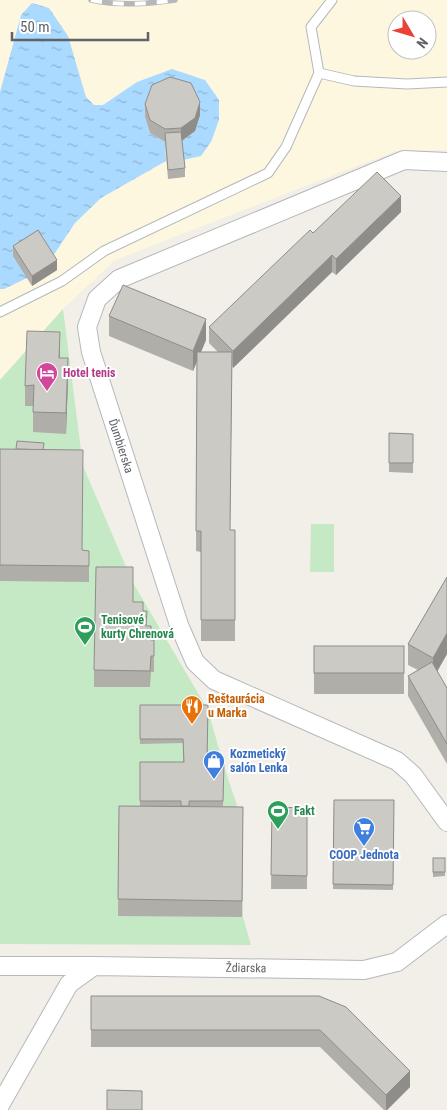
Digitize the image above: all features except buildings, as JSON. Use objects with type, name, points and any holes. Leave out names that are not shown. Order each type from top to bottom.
[{"type":"street","name":"Ďumbierska","points":[[447,162],[404,160],[119,279],[97,299],[87,327],[91,352],[179,625],[195,662],[214,680],[397,761],[413,775],[447,822]]},
{"type":"street","name":"Ždiarska","points":[[0,966],[364,970],[397,962],[447,924]]},
{"type":"street","points":[[0,1105],[69,984],[94,966]]},
{"type":"lane","points":[[0,312],[62,280],[104,251],[268,173],[286,147],[320,73],[311,27],[332,0]]},
{"type":"lane","points":[[320,73],[354,81],[407,84],[447,82]]},
{"type":"shaded area","points":[[0,0],[447,0],[447,150],[396,151],[115,260],[63,309],[0,380]]},
{"type":"green space","name":"Tenisové kurty Chrenová","points":[[63,309],[83,466],[133,583],[208,710],[224,767],[243,823],[243,917],[251,945],[0,944],[0,380]]},
{"type":"green space","points":[[311,524],[334,524],[334,572],[310,572]]},
{"type":"water","points":[[32,3],[49,8],[68,36],[86,97],[94,105],[103,105],[137,82],[172,69],[205,80],[219,100],[219,120],[211,142],[201,156],[183,160],[152,98],[145,117],[150,133],[165,142],[166,161],[101,198],[75,223],[51,259],[27,278],[4,289],[0,289],[0,92],[21,15]]},
{"type":"railway","points":[[91,0],[133,4],[175,0]]},
{"type":"place","name":"Hotel tenis","points":[[47,392]]},
{"type":"place","name":"Tenisové kurty Chrenová","points":[[85,646]]},
{"type":"place","name":"Reštaurácia u Marka","points":[[192,725]]},
{"type":"place","name":"Kozmetický salón Lenka","points":[[214,780]]},
{"type":"place","name":"Fakt","points":[[278,830]]},
{"type":"place","name":"COOP Jednota","points":[[364,847]]}]
